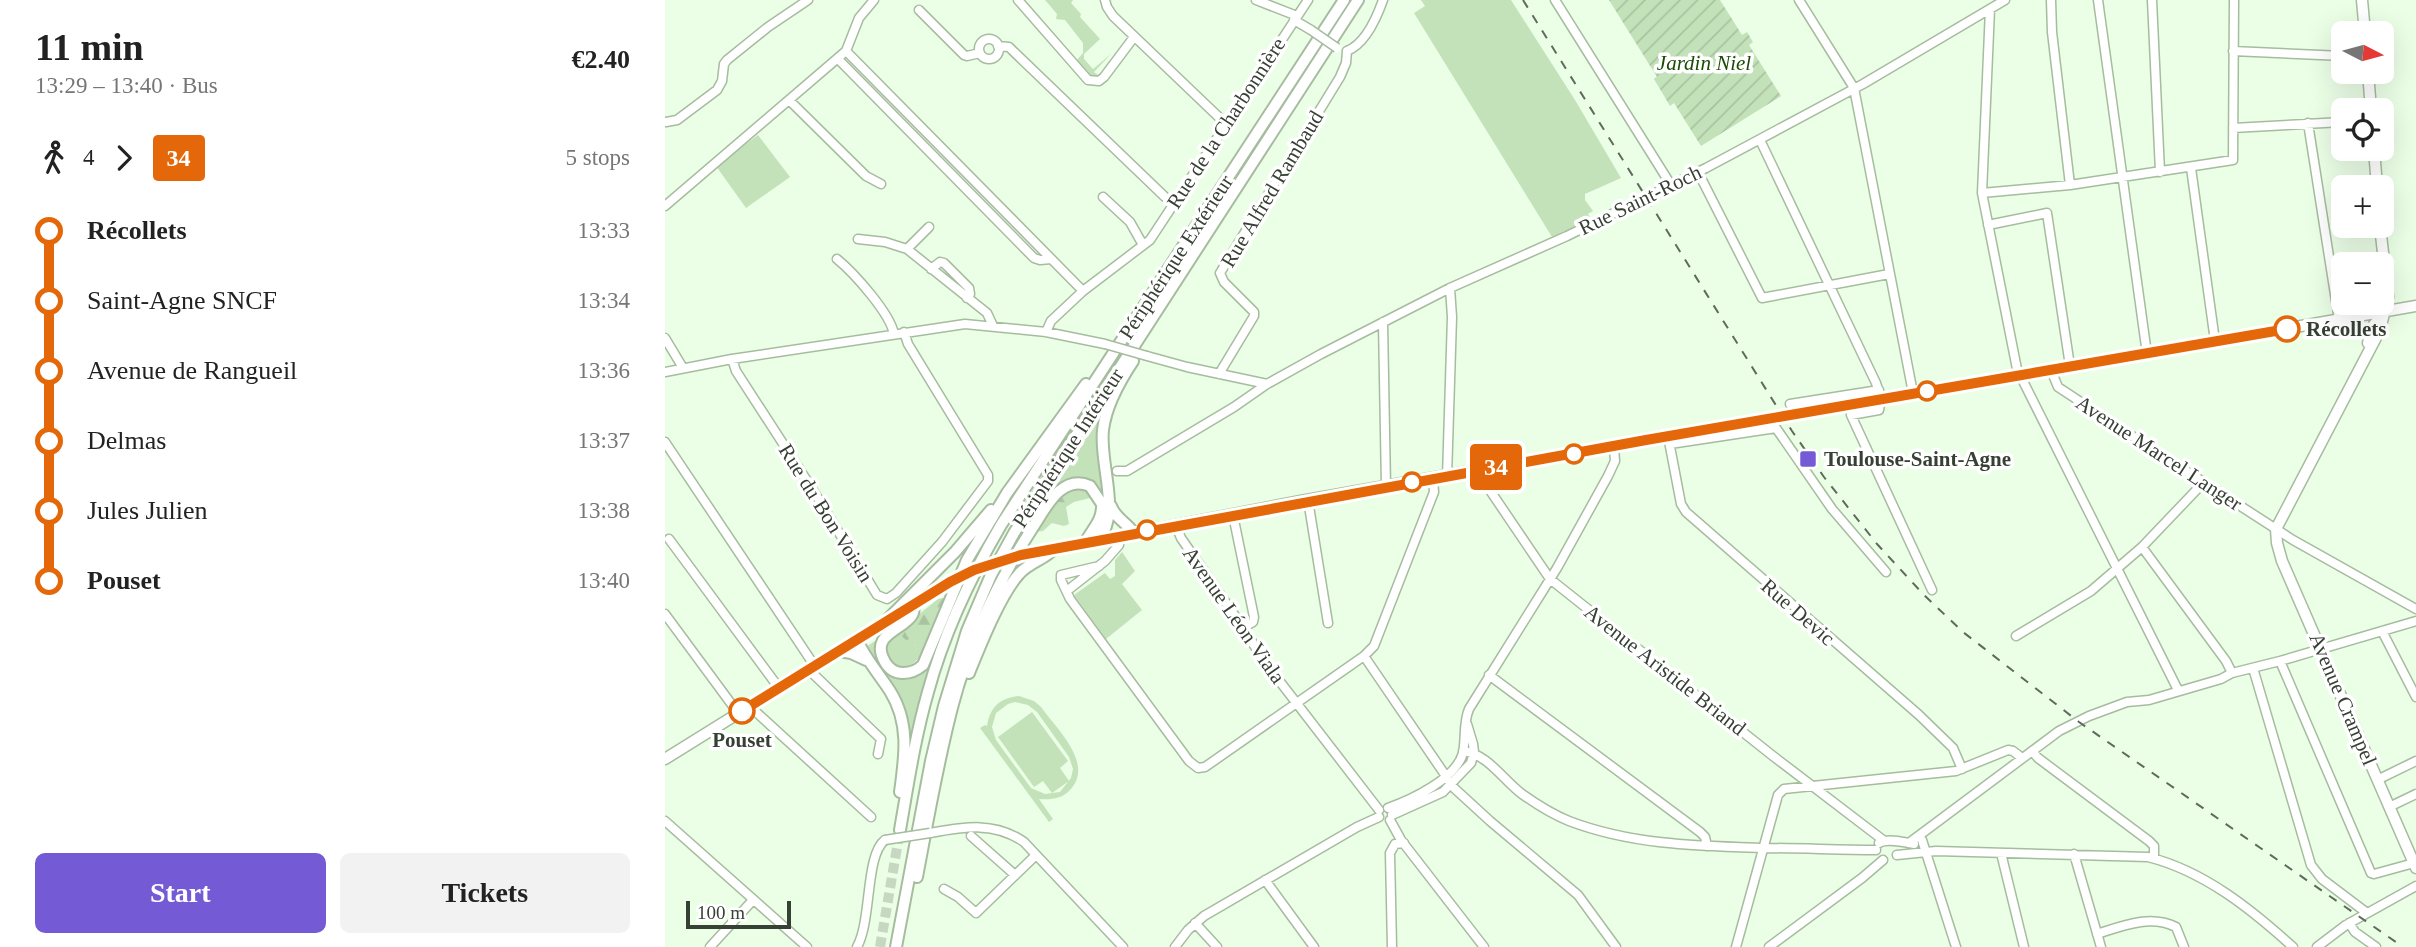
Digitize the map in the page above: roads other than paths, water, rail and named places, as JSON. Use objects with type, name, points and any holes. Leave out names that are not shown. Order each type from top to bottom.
[{"type":"highway","name":"Périphérique Extérieur","points":[[872,665],[896,701],[904,723],[906,745],[896,825],[900,830],[928,692],[959,604],[977,567],[1105,365],[1344,0]]},
{"type":"highway","name":"Périphérique Intérieur","points":[[896,947],[937,731],[954,668],[973,614],[1014,533],[1358,0]]},
{"type":"highway","points":[[1098,540],[1109,523],[1102,447],[1106,417],[1119,384],[1141,348],[1143,332]]},
{"type":"highway","points":[[915,604],[912,615],[888,634],[882,647],[883,660],[898,673],[916,671],[923,665],[967,560],[1007,493],[1093,374],[1105,365]]},
{"type":"highway","points":[[901,919],[910,912],[949,720],[971,650],[1002,578],[1045,508],[1063,488],[1077,483],[1090,486],[1101,504],[1098,523],[1085,542]]},
{"type":"highway","points":[[882,625],[896,607],[955,552],[1007,493]]},
{"type":"highway","points":[[1109,502],[1115,515],[1126,523],[1133,533]]},
{"type":"highway","points":[[949,720],[953,717],[975,660],[1011,584],[1024,569],[1047,557],[1055,548]]},
{"type":"highway","points":[[857,640],[872,665]]},
{"type":"highway","points":[[840,651],[858,655],[872,665]]},
{"type":"main road","points":[[2362,0],[2364,21]]},
{"type":"main road","points":[[2394,310],[2416,306]]},
{"type":"main road","points":[[665,759],[950,582],[974,570],[1021,555],[1308,500],[1613,447],[1669,440],[1880,395],[1913,393],[2370,315]]},
{"type":"main road","points":[[2364,357],[2373,326],[2382,315]]},
{"type":"main road","points":[[2276,529],[2364,357],[2379,333],[2383,315]]},
{"type":"main road","points":[[2360,317],[2367,318],[2373,326]]},
{"type":"main road","name":"Avenue Crampel","points":[[2276,529],[2282,561],[2415,866]]},
{"type":"street","points":[[666,122],[677,120],[717,90],[727,60],[768,27],[808,0]]},
{"type":"street","points":[[665,206],[838,59],[846,51],[859,18],[874,0]]},
{"type":"street","points":[[1018,0],[1088,80],[1094,82],[1104,77],[1134,37]]},
{"type":"street","points":[[1105,0],[1113,16],[1226,124]]},
{"type":"street","points":[[1256,0],[1295,18],[1337,48],[1347,51]]},
{"type":"street","name":"Rue de la Charbonnière","points":[[1046,332],[1051,321],[1083,291],[1143,246],[1154,234],[1308,0]]},
{"type":"street","name":"Rue Alfred Rambaud","points":[[1219,374],[1254,316],[1249,305],[1224,282],[1220,274],[1340,77],[1346,63],[1347,51],[1357,45],[1370,27],[1383,0]]},
{"type":"street","points":[[1555,0],[1671,185]]},
{"type":"street","name":"Rue Saint-Roch","points":[[1117,471],[1127,471],[1267,384],[1383,322],[1450,288],[1567,236],[1760,140],[2005,0]]},
{"type":"street","points":[[2051,0],[2052,32],[2070,186]]},
{"type":"street","points":[[2098,0],[2147,354]]},
{"type":"street","points":[[2153,0],[2160,172]]},
{"type":"street","points":[[1982,193],[2070,186],[2232,160],[2234,0]]},
{"type":"street","points":[[1803,1],[1854,88],[1913,393]]},
{"type":"street","points":[[1990,9],[1982,193],[2019,375],[2178,690]]},
{"type":"street","points":[[919,10],[964,55],[980,52],[986,58],[994,58],[998,54],[998,46],[1009,47],[1174,203]]},
{"type":"street","points":[[846,51],[1083,291]]},
{"type":"street","points":[[2233,51],[2331,55]]},
{"type":"street","points":[[838,59],[1034,258],[1051,259]]},
{"type":"street","points":[[790,101],[866,176],[881,184]]},
{"type":"street","points":[[2233,128],[2331,122]]},
{"type":"street","points":[[2308,123],[2339,320]]},
{"type":"street","points":[[1760,140],[1880,395],[1879,410],[1851,415],[1932,590]]},
{"type":"street","points":[[2191,168],[2215,341]]},
{"type":"street","points":[[1698,172],[1762,298],[1889,274]]},
{"type":"street","points":[[1103,197],[1130,222],[1143,246]]},
{"type":"street","points":[[1988,225],[2047,213],[2070,366]]},
{"type":"street","points":[[907,249],[929,227]]},
{"type":"street","points":[[858,239],[885,242],[907,249],[988,313],[993,326]]},
{"type":"street","points":[[837,259],[852,271],[890,322],[894,334]]},
{"type":"street","points":[[1447,477],[1452,317],[1450,288]]},
{"type":"street","points":[[978,306],[982,312],[982,325]]},
{"type":"street","points":[[1383,322],[1386,487]]},
{"type":"street","points":[[665,372],[733,359],[846,346],[904,332],[965,324],[1046,332],[1267,384]]},
{"type":"street","name":"Rue du Bon Voisin","points":[[733,359],[736,371],[762,413],[882,599],[891,597],[942,542],[988,481],[988,475],[908,344],[904,332]]},
{"type":"street","points":[[665,338],[683,368]]},
{"type":"street","name":"Avenue Marcel Langer","points":[[2051,370],[2055,383],[2063,390],[2276,529],[2416,609]]},
{"type":"street","points":[[1248,380],[1252,395]]},
{"type":"street","points":[[1790,404],[1880,395]]},
{"type":"street","points":[[1669,440],[1773,428],[1779,432],[1819,491],[1886,572]]},
{"type":"street","name":"Rue Devic","points":[[1669,440],[1681,504],[1686,512],[1919,715],[1953,748],[1962,769]]},
{"type":"street","points":[[665,442],[811,667],[881,739],[878,754]]},
{"type":"street","points":[[1385,815],[1446,777],[1457,765],[1463,751],[1469,709],[1550,579],[1613,467],[1613,447]]},
{"type":"street","name":"Avenue Aristide Briand","points":[[1481,471],[1485,484],[1550,579],[1883,840]]},
{"type":"street","points":[[1099,566],[1061,575],[1070,599],[1189,761],[1198,768],[1205,767],[1364,656],[1374,646],[1434,492],[1433,479]]},
{"type":"street","points":[[2016,636],[2091,592],[2142,547],[2204,482]]},
{"type":"street","points":[[1308,500],[1328,623]]},
{"type":"street","points":[[1233,514],[1254,617],[1253,622],[1243,626]]},
{"type":"street","name":"Avenue Léon Viala","points":[[1176,526],[1181,538],[1243,626],[1261,658],[1385,815],[1484,947]]},
{"type":"street","points":[[1067,590],[1099,566],[1119,545],[1118,537]]},
{"type":"street","points":[[669,539],[779,688]]},
{"type":"street","points":[[2142,547],[2232,673]]},
{"type":"street","points":[[665,614],[738,713]]},
{"type":"street","points":[[1909,843],[2059,731],[2100,711],[2127,702],[2149,700],[2221,679],[2232,673],[2280,662],[2416,621]]},
{"type":"street","points":[[2382,631],[2416,697]]},
{"type":"street","points":[[1364,656],[1452,785],[1490,821],[1578,895],[1616,947]]},
{"type":"street","points":[[2280,662],[2371,873],[2415,866]]},
{"type":"street","points":[[2253,668],[2311,865],[2322,879],[2367,913]]},
{"type":"street","points":[[1489,675],[1700,832],[1705,837],[1707,846]]},
{"type":"street","points":[[751,705],[871,817]]},
{"type":"street","points":[[1175,947],[1195,923],[1216,908],[1357,827],[1431,799],[1452,785],[1471,763],[1474,752],[1466,720]]},
{"type":"street","points":[[1736,947],[1778,794],[1784,789],[1962,769],[2008,750],[2022,758]]},
{"type":"street","points":[[1463,751],[1474,752],[1523,795],[1566,820],[1601,832],[1646,842],[1707,846],[1876,850]]},
{"type":"street","points":[[2032,751],[2151,843],[2151,858]]},
{"type":"street","points":[[2377,780],[2416,761]]},
{"type":"street","points":[[2389,807],[2416,794]]},
{"type":"street","points":[[665,821],[807,947]]},
{"type":"street","points":[[857,947],[864,929],[875,853],[885,840],[978,826],[993,827],[1015,836],[1123,947]]},
{"type":"street","points":[[1931,826],[1922,846],[1956,947]]},
{"type":"street","points":[[971,836],[1015,875]]},
{"type":"street","points":[[1882,860],[1876,850],[1883,840],[1909,843],[1936,851],[2151,858],[2174,865],[2218,888],[2265,921],[2293,947]]},
{"type":"street","points":[[1392,947],[1390,853],[1395,844],[1403,842]]},
{"type":"street","points":[[1894,842],[1901,854]]},
{"type":"street","points":[[1769,947],[1853,885],[1882,860],[1892,860],[1922,846]]},
{"type":"street","points":[[2001,853],[2024,947]]},
{"type":"street","points":[[2074,854],[2101,947]]},
{"type":"street","points":[[944,889],[976,913],[1036,855]]},
{"type":"street","points":[[1265,880],[1314,947]]},
{"type":"street","points":[[2317,947],[2349,923],[2416,886]]},
{"type":"street","points":[[710,947],[753,900]]},
{"type":"street","points":[[2097,934],[2138,922],[2164,923],[2176,927],[2184,947]]},
{"type":"street","points":[[1195,923],[1217,947]]},
{"type":"street","points":[[2349,923],[2355,932],[2376,947]]},
{"type":"tunnel","points":[[880,947],[900,830]]},
{"type":"railway","points":[[1523,0],[1792,431],[1877,544],[1924,595],[1963,632],[2079,722],[2403,947]]},
{"type":"place","name":"Récollets","points":[[2287,329]]},
{"type":"place","name":"Toulouse-Saint-Agne","points":[[1808,459]]},
{"type":"place","name":"Pouset","points":[[742,711]]},
{"type":"park label","name":"Jardin Niel","points":[[1704,63]]}]
